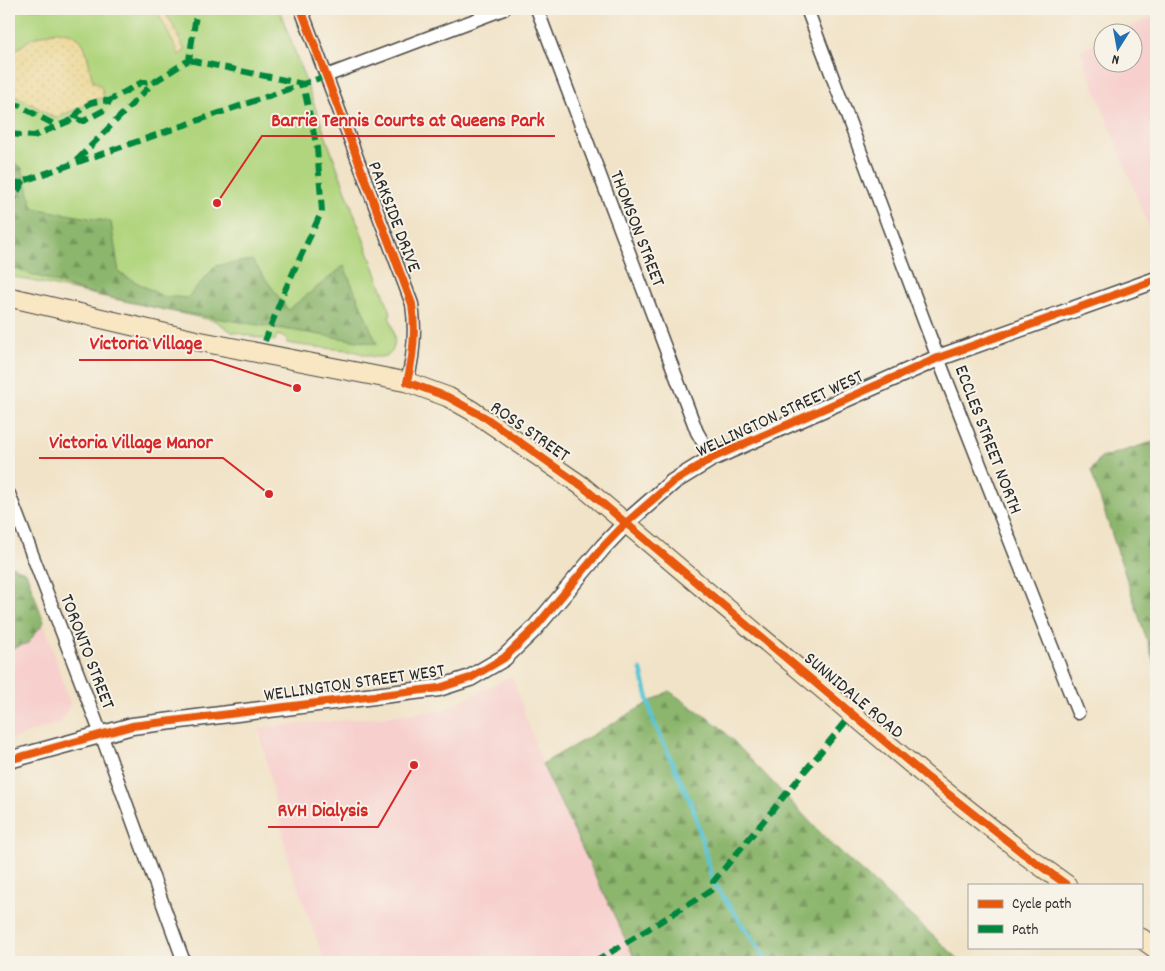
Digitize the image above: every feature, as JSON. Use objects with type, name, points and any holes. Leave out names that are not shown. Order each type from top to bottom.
[{"type":"main road","name":"ROSS STREET","points":[[9,297],[198,341],[407,382],[448,397],[486,418],[582,486],[626,523]]},
{"type":"main road","name":"SUNNIDALE ROAD","points":[[626,523],[928,778],[1024,854],[1066,884]]},
{"type":"main road","points":[[1142,939],[1156,948]]},
{"type":"street","name":"PARKSIDE DRIVE","points":[[301,9],[412,304],[415,327],[413,359],[407,382]]},
{"type":"street","points":[[326,76],[504,9]]},
{"type":"street","name":"THOMSON STREET","points":[[536,9],[697,432],[712,458]]},
{"type":"street","name":"ECCLES STREET NORTH","points":[[806,9],[938,358],[1078,713]]},
{"type":"street","name":"WELLINGTON STREET WEST","points":[[9,760],[132,726],[439,688],[470,678],[504,658],[534,629],[604,546],[626,523],[674,482],[712,458],[938,358],[1156,280]]},
{"type":"street","name":"TORONTO STREET","points":[[9,494],[101,734],[184,962]]},
{"type":"shaded area","points":[[1156,16],[1156,246],[1080,50],[1092,45],[1092,72],[1142,72],[1142,22]]},
{"type":"shaded area","points":[[44,622],[70,704],[61,722],[9,740],[9,650],[28,643]]},
{"type":"shaded area","points":[[512,676],[542,764],[635,959],[630,962],[325,962],[289,862],[259,728],[441,711]]},
{"type":"green space","points":[[9,9],[279,9],[391,314],[389,316],[394,334],[394,347],[391,352],[386,356],[375,357],[349,350],[287,343],[287,338],[277,335],[275,341],[232,332],[216,321],[9,276]]},
{"type":"green space","points":[[9,158],[22,168],[33,208],[111,222],[119,273],[162,296],[187,298],[216,266],[252,260],[288,310],[344,266],[377,344],[171,311],[85,292],[10,267]]},
{"type":"green space","points":[[1156,441],[1156,668],[1091,471],[1100,458]]},
{"type":"green space","points":[[9,565],[26,572],[44,622],[28,643],[9,650]]},
{"type":"green space","points":[[669,691],[719,726],[832,845],[962,962],[630,962],[635,959],[542,764]]},
{"type":"sand","points":[[156,9],[163,9],[173,25],[185,51],[179,55]]},
{"type":"sand","points":[[56,31],[75,36],[81,41],[85,47],[93,81],[101,86],[104,97],[55,118],[12,93],[9,49],[15,51],[32,38]]},
{"type":"waterway","points":[[641,670],[653,720],[694,810],[713,882],[768,962]]},
{"type":"marked path","points":[[9,134],[34,136],[74,119],[84,121],[106,109],[109,101],[142,82],[154,82],[189,60],[197,9]]},
{"type":"marked path","points":[[189,60],[303,84],[317,148],[322,211],[284,292],[265,341]]},
{"type":"marked path","points":[[9,186],[326,76]]},
{"type":"marked path","points":[[77,160],[154,82]]},
{"type":"marked path","points":[[74,119],[80,110],[88,104],[98,101],[109,101]]},
{"type":"marked path","points":[[9,104],[18,105],[57,126]]},
{"type":"marked path","points":[[9,207],[24,180]]},
{"type":"marked path","points":[[595,962],[713,889],[713,882],[853,713]]},
{"type":"cycle path","points":[[301,9],[412,304],[414,343],[407,382],[448,397],[486,418],[582,486],[928,778],[1024,854],[1066,884]]},
{"type":"cycle path","points":[[9,760],[132,726],[439,688],[470,678],[504,658],[534,629],[604,546],[626,523],[673,482],[712,458],[938,358],[1156,280]]},
{"type":"place","name":"Barrie Tennis Courts at Queens Park","points":[[217,203]]},
{"type":"place","name":"Victoria Village","points":[[297,388]]},
{"type":"place","name":"Victoria Village Manor","points":[[269,494]]},
{"type":"place","name":"RVH Dialysis","points":[[414,765]]}]
